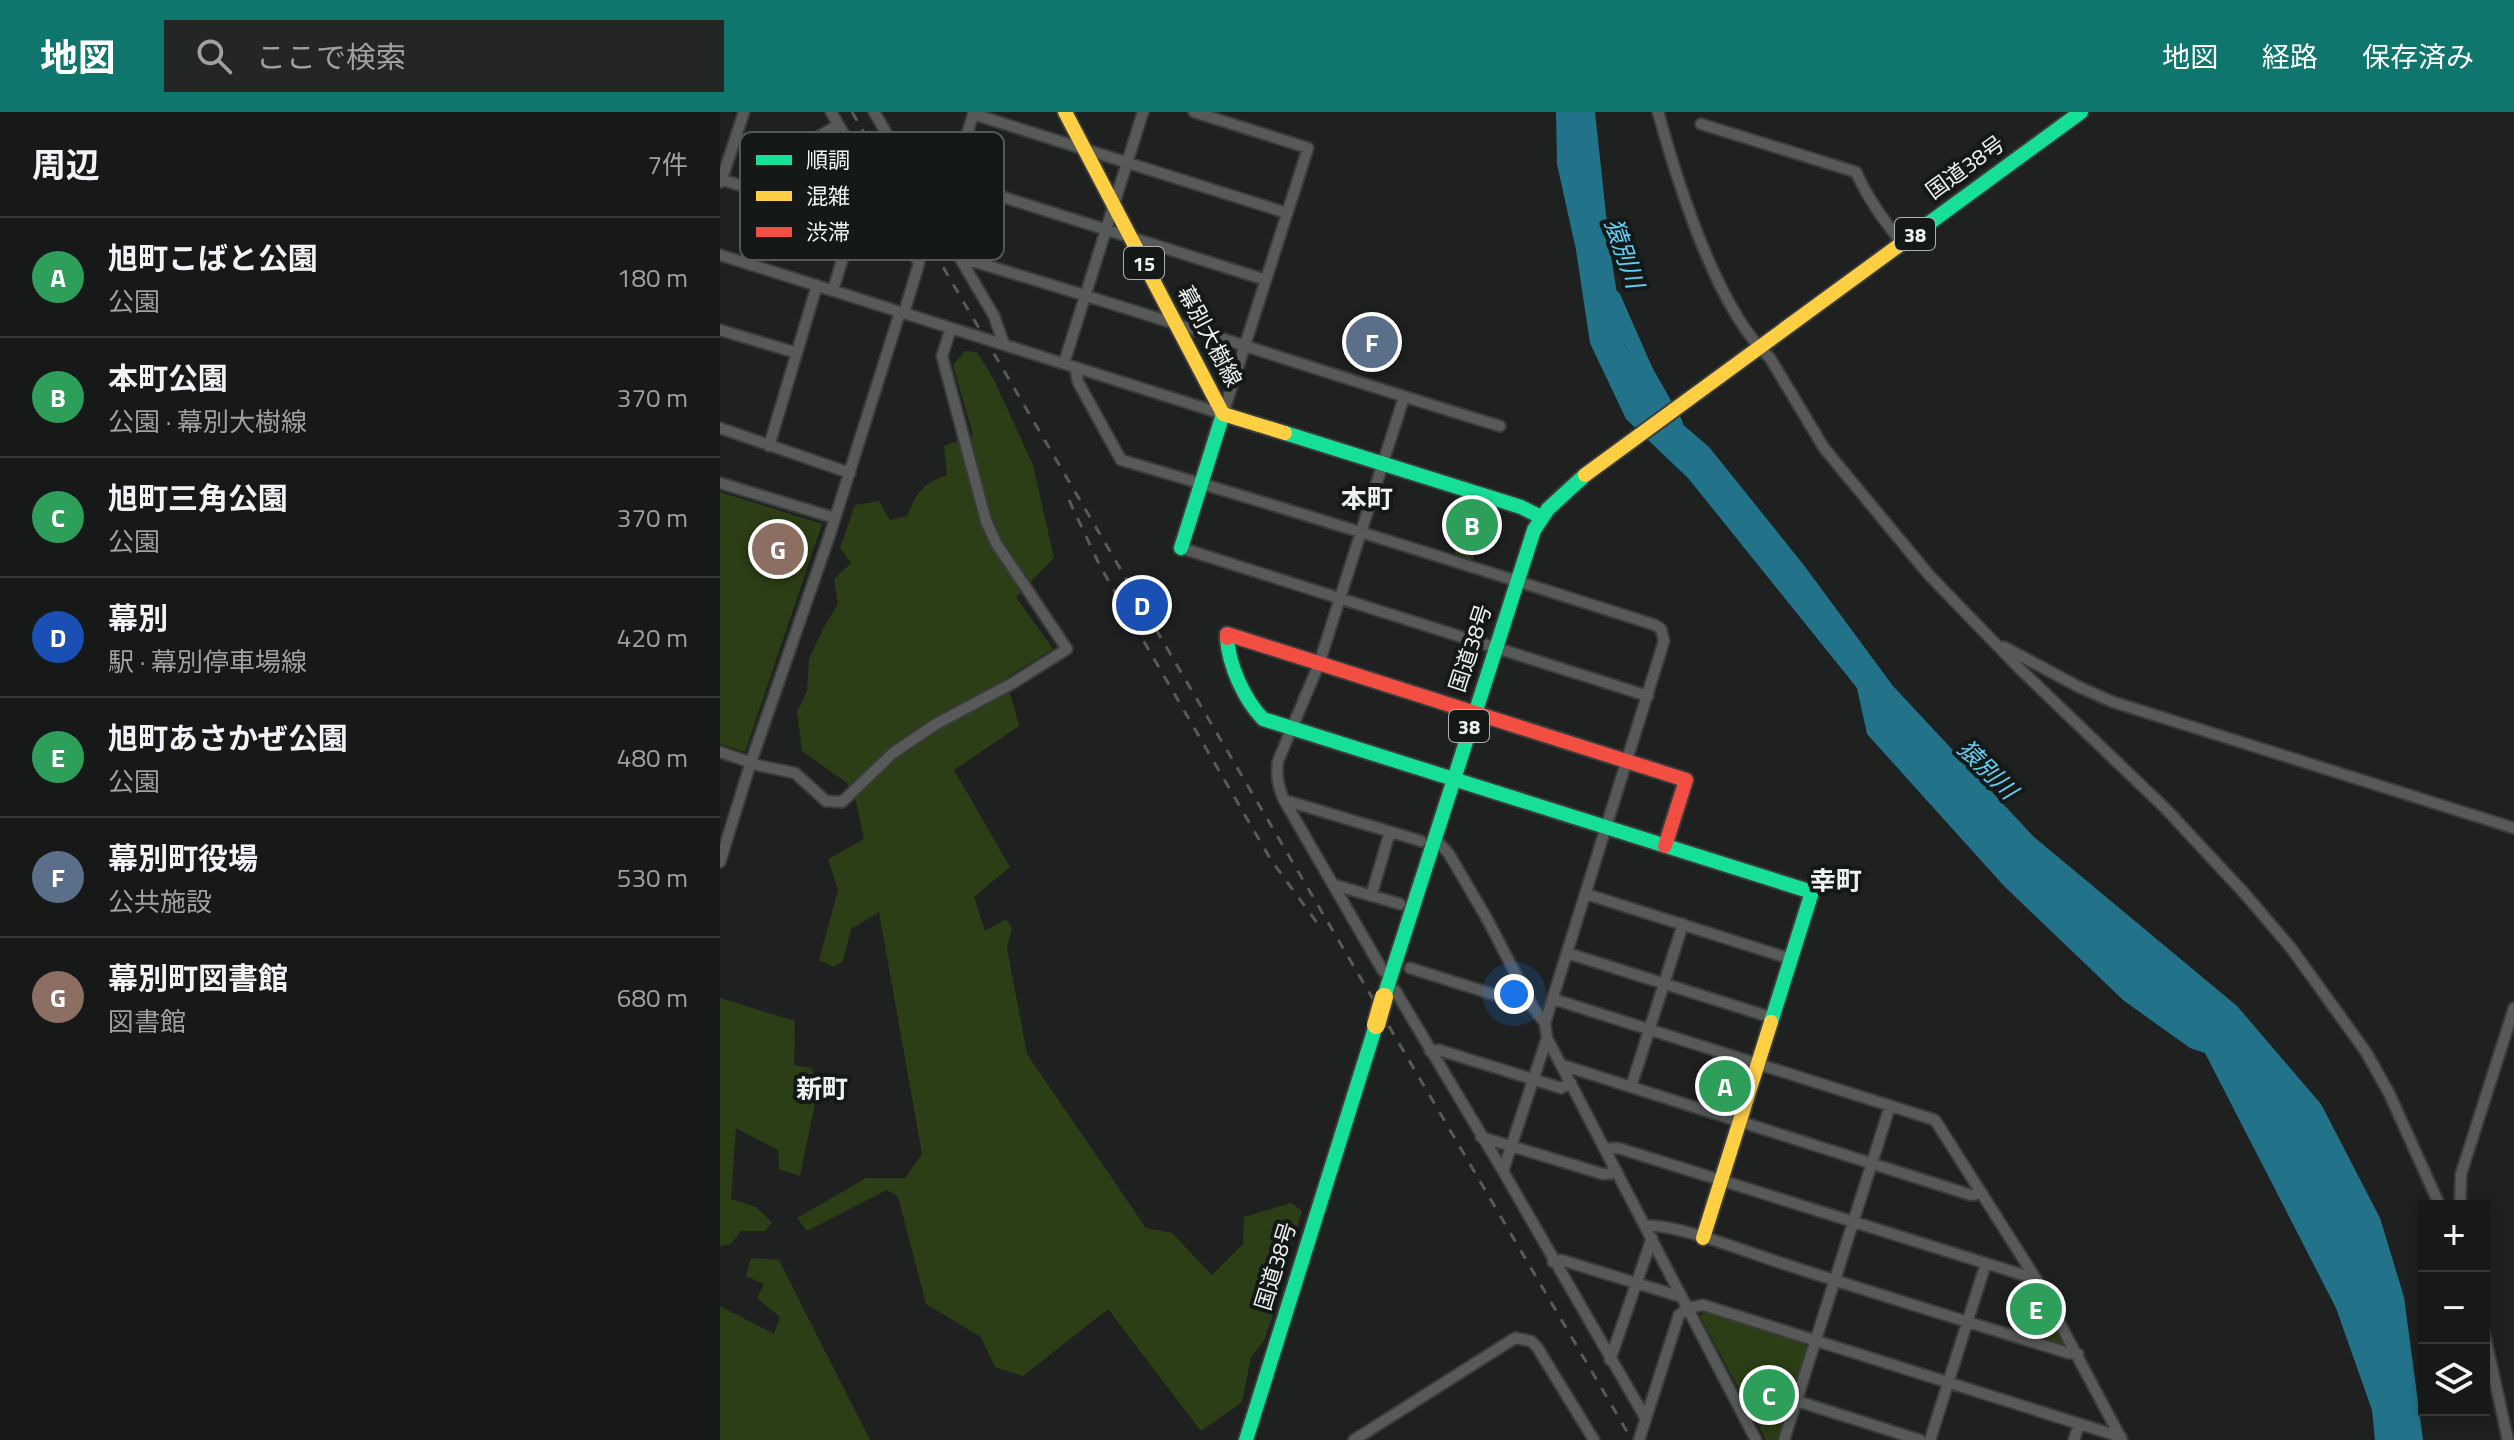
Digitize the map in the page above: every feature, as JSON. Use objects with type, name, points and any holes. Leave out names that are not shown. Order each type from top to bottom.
[{"type":"main road","name":"幕別大樹線","points":[[1065,112],[1223,414],[1521,507],[1541,517]]},
{"type":"main road","name":"国道38号","points":[[1246,1440],[1376,1025],[1389,994],[1428,839],[1453,779],[1534,530],[1541,517],[1586,474],[1902,243],[2058,121],[2081,112]]},
{"type":"main road","points":[[1181,548],[1223,414]]},
{"type":"main road","points":[[1665,846],[1686,780],[1227,634],[1224,642],[1256,713],[1263,719],[1665,846],[1812,892],[1703,1238]]},
{"type":"street","points":[[721,181],[742,112]]},
{"type":"street","points":[[831,112],[842,132]]},
{"type":"street","points":[[874,112],[886,132]]},
{"type":"street","points":[[1064,363],[1143,112]]},
{"type":"street","points":[[720,255],[1223,414],[1308,148],[1194,112]]},
{"type":"street","points":[[1658,112],[1671,162],[1702,242],[1753,350],[1770,358],[1824,448],[1929,575],[2166,809],[2291,948],[2366,1052],[2400,1116],[2437,1200]]},
{"type":"street","points":[[974,113],[1085,151],[1287,213]]},
{"type":"street","points":[[1701,124],[1856,172],[1881,218],[1902,243]]},
{"type":"street","points":[[826,132],[838,125]]},
{"type":"street","points":[[1004,197],[1266,280]]},
{"type":"street","points":[[833,290],[842,260]]},
{"type":"street","points":[[720,862],[724,839],[835,518],[919,263],[917,260]]},
{"type":"street","points":[[961,260],[994,316],[1004,344]]},
{"type":"street","points":[[963,263],[975,262],[1086,294],[1500,426]]},
{"type":"street","points":[[769,446],[817,285]]},
{"type":"street","points":[[720,752],[795,773],[826,801],[842,802],[893,753],[925,731],[1013,683],[1067,649],[996,543],[986,521],[942,356],[951,328]]},
{"type":"street","points":[[720,330],[797,353]]},
{"type":"street","points":[[1075,367],[1078,382],[1121,460],[1361,532],[1661,629],[1664,641],[1648,696],[1545,1023],[1547,1038],[1756,1440]]},
{"type":"street","points":[[1383,971],[1284,800],[1276,773],[1291,728],[1319,664],[1404,397]]},
{"type":"street","points":[[720,428],[850,473]]},
{"type":"street","points":[[720,483],[835,518]]},
{"type":"street","points":[[1181,548],[1648,696]]},
{"type":"street","points":[[1996,642],[2113,702],[2514,828]]},
{"type":"street","points":[[1284,800],[1390,832],[1428,839],[1449,854],[1545,1023]]},
{"type":"street","points":[[1371,896],[1390,832]]},
{"type":"street","points":[[1335,885],[1400,904]]},
{"type":"street","points":[[1586,894],[1791,959]]},
{"type":"street","points":[[1631,1087],[1683,924]]},
{"type":"street","points":[[1567,953],[1773,1018]]},
{"type":"street","points":[[1410,968],[1511,1000],[1527,996]]},
{"type":"street","points":[[1389,994],[1430,1051],[1503,1171],[1646,1419]]},
{"type":"street","points":[[1553,999],[1935,1120],[2036,1279],[2122,1438]]},
{"type":"street","points":[[2460,1200],[2461,1174],[2514,1008]]},
{"type":"street","points":[[1503,1171],[1547,1038]]},
{"type":"street","points":[[1430,1051],[1439,1050],[1561,1088],[1571,1083]]},
{"type":"street","points":[[1562,1065],[1971,1195],[1982,1193]]},
{"type":"street","points":[[1784,1440],[1890,1106]]},
{"type":"street","points":[[1481,1137],[1603,1174],[1617,1173]]},
{"type":"street","points":[[1605,1149],[1618,1148],[2036,1279]]},
{"type":"street","points":[[1646,1226],[1657,1225],[1703,1238],[2078,1354]]},
{"type":"street","points":[[1610,1360],[1652,1238]]},
{"type":"street","points":[[1553,1262],[1561,1260],[1682,1297]]},
{"type":"street","points":[[1930,1440],[1986,1263]]},
{"type":"street","points":[[1639,1440],[1679,1315],[1688,1308],[1703,1305],[2122,1438]]},
{"type":"street","points":[[1354,1440],[1515,1338],[1531,1341],[1537,1347],[1594,1440]]},
{"type":"street","points":[[2487,1344],[2508,1440]]},
{"type":"street","points":[[1797,1401],[1920,1440]]},
{"type":"street","points":[[2074,1440],[2079,1424]]},
{"type":"green space","points":[[965,351],[977,352],[994,380],[1033,465],[1054,558],[1016,597],[1053,649],[1006,678],[1019,726],[954,770],[1010,867],[974,897],[985,931],[1006,919],[1012,928],[1007,948],[1027,1054],[1146,1228],[1172,1233],[1212,1275],[1243,1244],[1244,1217],[1291,1203],[1302,1211],[1289,1253],[1266,1273],[1276,1305],[1264,1341],[1251,1357],[1242,1402],[1201,1431],[1108,1309],[1023,1376],[995,1367],[981,1337],[926,1304],[898,1197],[887,1190],[807,1231],[797,1218],[866,1178],[905,1178],[922,1154],[879,912],[851,929],[843,961],[834,967],[819,960],[838,890],[828,859],[864,839],[856,802],[847,783],[802,751],[797,712],[807,691],[809,659],[838,604],[834,579],[851,563],[840,548],[855,505],[879,501],[890,520],[907,516],[921,490],[947,475],[944,446],[973,435],[953,365]]},
{"type":"green space","points":[[720,492],[822,524],[745,752],[720,744]]},
{"type":"green space","points":[[1471,506],[1484,511],[1474,538],[1479,541],[1472,562],[1454,556]]},
{"type":"green space","points":[[720,998],[795,1021],[794,1065],[811,1068],[819,1084],[800,1176],[779,1169],[778,1150],[736,1128],[731,1199],[756,1207],[772,1222],[765,1231],[741,1231],[731,1244],[720,1246]]},
{"type":"green space","points":[[1713,1055],[1753,1068],[1738,1118],[1697,1105]]},
{"type":"green space","points":[[751,1258],[779,1260],[870,1440],[720,1440],[720,1306],[774,1334],[780,1317],[757,1298],[764,1284],[746,1276]]},
{"type":"green space","points":[[2030,1283],[2035,1285],[2069,1342],[2063,1349],[2015,1334]]},
{"type":"green space","points":[[1706,1310],[1806,1342],[1809,1351],[1781,1440],[1766,1440],[1700,1316]]},
{"type":"water","points":[[1556,112],[1595,112],[1609,242],[1625,346],[1651,397],[1709,447],[1803,564],[1893,686],[2034,837],[2237,1006],[2321,1104],[2380,1218],[2404,1297],[2423,1440],[2375,1440],[2372,1410],[2336,1308],[2205,1053],[2190,1048],[2123,1000],[2004,886],[1867,734],[1857,688],[1688,478],[1626,419],[1590,343],[1576,250],[1557,164]]},
{"type":"waterway","name":"猿別川","points":[[1613,298],[1645,371],[1675,424]]},
{"type":"railway","points":[[852,112],[864,132]]},
{"type":"railway","points":[[939,260],[1632,1440]]},
{"type":"railway","points":[[1069,500],[1100,566],[1271,860],[1318,924]]},
{"type":"traffic: fast","points":[[1898,246],[2081,112]]},
{"type":"traffic: fast","points":[[1181,548],[1223,414]]},
{"type":"traffic: fast","points":[[1285,433],[1521,507],[1541,517]]},
{"type":"traffic: fast","points":[[1384,997],[1534,530],[1548,509],[1585,475]]},
{"type":"traffic: fast","points":[[1227,638],[1239,682],[1263,719],[1812,892],[1771,1022]]},
{"type":"traffic: fast","points":[[1246,1440],[1376,1025]]},
{"type":"traffic: slow","points":[[1065,112],[1223,414],[1285,433]]},
{"type":"traffic: slow","points":[[1585,475],[1898,246]]},
{"type":"traffic: slow","points":[[1376,1025],[1384,997]]},
{"type":"traffic: slow","points":[[1703,1238],[1771,1022]]},
{"type":"traffic: jam","points":[[1227,638],[1227,634],[1686,780],[1665,846]]},
{"type":"place","name":"幕別町役場","points":[[1372,342]]},
{"type":"place","name":"本町公園","points":[[1472,525]]},
{"type":"place","name":"幕別町図書館","points":[[778,549]]},
{"type":"place","name":"幕別","points":[[1142,605]]},
{"type":"place","name":"旭町こばと公園","points":[[1725,1086]]},
{"type":"place","name":"旭町あさかぜ公園","points":[[2036,1309]]},
{"type":"place","name":"旭町三角公園","points":[[1769,1395]]},
{"type":"district","name":"本町","points":[[1367,498]]},
{"type":"district","name":"幸町","points":[[1836,880]]},
{"type":"district","name":"新町","points":[[822,1088]]}]
